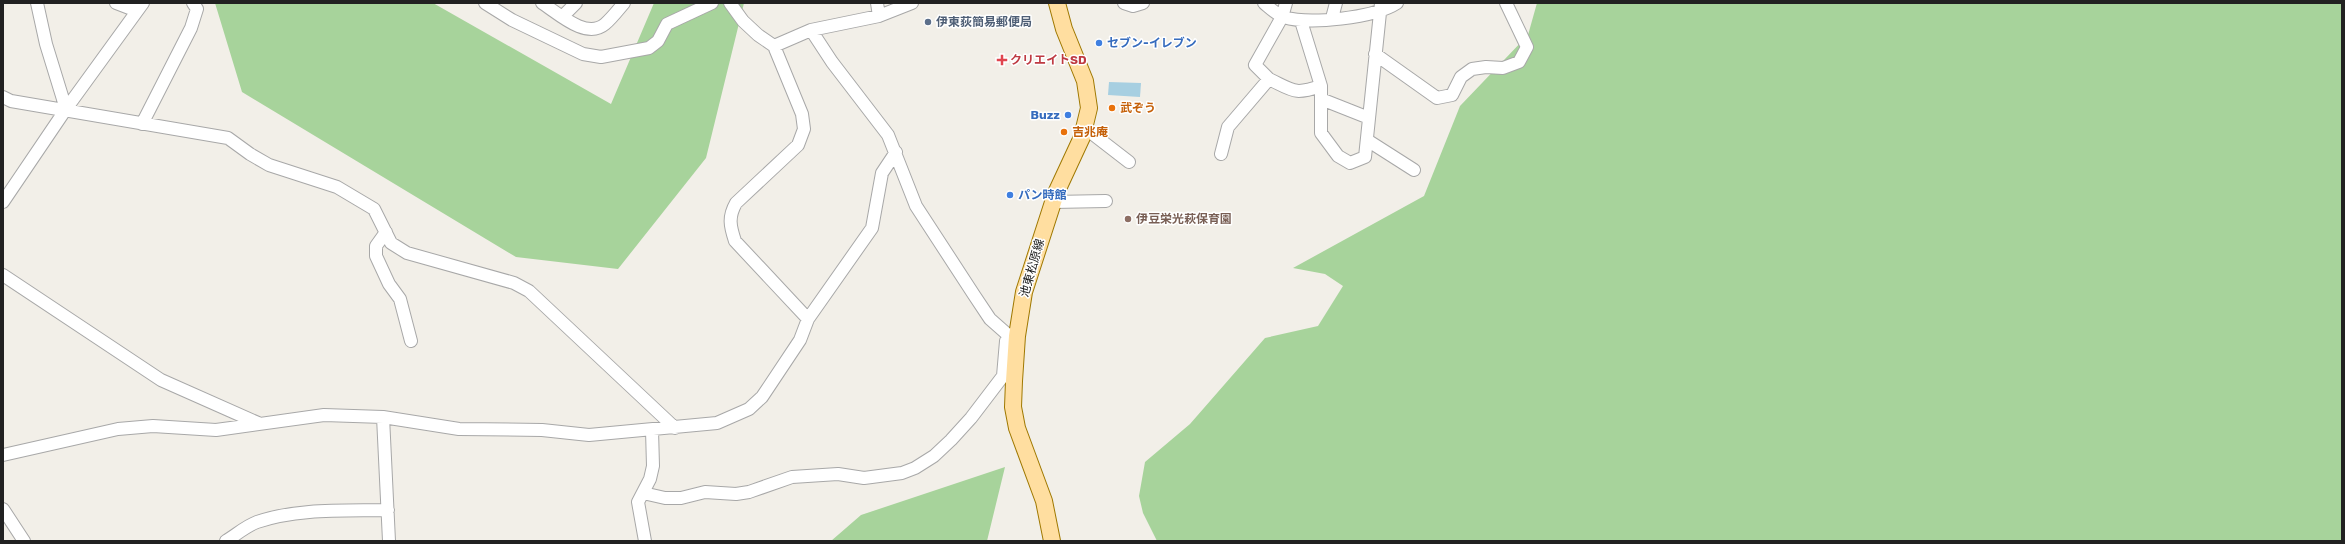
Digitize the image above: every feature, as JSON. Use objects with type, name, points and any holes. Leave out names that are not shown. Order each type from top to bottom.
[{"type":"main road","name":"池東松原線","points":[[1052,541],[1044,501],[1017,428],[1013,407],[1017,336],[1024,292],[1053,202],[1085,128],[1089,108],[1085,80],[1064,29],[1057,3]]},
{"type":"street","points":[[37,3],[46,44],[66,109]]},
{"type":"street","points":[[116,3],[129,8],[141,5]]},
{"type":"street","points":[[142,124],[191,28],[197,9],[193,3]]},
{"type":"street","points":[[484,3],[512,20],[583,54],[601,57],[648,48],[658,41],[667,24],[712,3]]},
{"type":"street","points":[[542,3],[577,26],[590,29],[604,25],[624,3]]},
{"type":"street","points":[[563,16],[576,3]]},
{"type":"street","points":[[730,3],[743,21],[758,35],[774,46],[802,114],[804,129],[798,145],[736,203],[730,213],[730,228],[735,240],[808,319]]},
{"type":"street","points":[[877,3],[879,16]]},
{"type":"street","points":[[774,46],[811,30],[879,16],[912,3]]},
{"type":"street","points":[[1124,3],[1133,6],[1143,3]]},
{"type":"street","points":[[1264,3],[1282,17],[1301,21],[1332,18],[1397,3]]},
{"type":"street","points":[[1286,3],[1282,17],[1255,66],[1269,78],[1295,92],[1302,92],[1321,86]]},
{"type":"street","points":[[1332,18],[1336,3]]},
{"type":"street","points":[[1375,54],[1437,98],[1452,95],[1461,77],[1472,69],[1486,67],[1503,68],[1519,62],[1527,47],[1506,3]]},
{"type":"street","points":[[3,202],[66,109],[141,5]]},
{"type":"street","points":[[1301,21],[1321,86],[1321,133],[1338,156],[1350,163],[1365,157],[1380,7]]},
{"type":"street","points":[[811,30],[832,62],[884,130],[896,152],[916,206],[990,319],[1007,334],[1017,336]]},
{"type":"street","points":[[1221,154],[1228,127],[1269,78]]},
{"type":"street","points":[[3,97],[11,101],[66,109],[142,124],[228,138],[250,154],[269,165],[337,187],[374,209],[391,243],[407,253],[514,283],[529,291],[675,428]]},
{"type":"street","points":[[1321,99],[1369,118]]},
{"type":"street","points":[[1085,128],[1129,162]]},
{"type":"street","points":[[1367,140],[1414,170]]},
{"type":"street","points":[[3,455],[118,429],[153,426],[216,430],[324,415],[383,418],[459,429],[542,430],[589,434],[652,430],[717,423],[749,409],[762,397],[775,380],[803,335],[808,319],[872,228],[882,173],[896,152]]},
{"type":"street","points":[[1053,202],[1106,201]]},
{"type":"street","points":[[386,232],[376,246],[376,256],[389,284],[400,299],[411,341]]},
{"type":"street","points":[[3,275],[161,380],[258,423]]},
{"type":"street","points":[[643,493],[665,498],[681,498],[705,492],[736,494],[749,492],[792,478],[838,474],[864,478],[902,473],[915,468],[934,456],[971,418],[1003,376],[1006,341],[1017,336]]},
{"type":"street","points":[[383,418],[389,541]]},
{"type":"street","points":[[644,541],[638,502],[650,479],[653,466],[652,430]]},
{"type":"street","points":[[3,510],[24,541]]},
{"type":"street","points":[[226,541],[257,522],[315,512],[388,510]]},
{"type":"green space","points":[[215,3],[433,3],[611,104],[654,3],[744,3],[706,158],[618,269],[516,257],[242,92]]},
{"type":"green space","points":[[1537,3],[2342,3],[2342,541],[1157,541],[1143,513],[1139,496],[1145,462],[1190,424],[1265,338],[1318,326],[1343,286],[1325,274],[1293,268],[1424,196],[1460,106],[1528,35]]},
{"type":"green space","points":[[1005,467],[987,541],[831,541],[861,515]]},
{"type":"water","points":[[1109,82],[1141,83],[1140,97],[1108,95]]},
{"type":"place","name":"伊東荻簡易郵便局","points":[[928,22]]},
{"type":"place","name":"セブン-イレブン","points":[[1099,43]]},
{"type":"place","name":"クリエイトSD","points":[[1002,60]]},
{"type":"place","name":"武ぞう","points":[[1112,108]]},
{"type":"place","name":"Buzz","points":[[1068,115]]},
{"type":"place","name":"吉兆庵","points":[[1064,132]]},
{"type":"place","name":"パン時館","points":[[1010,195]]},
{"type":"place","name":"伊豆栄光萩保育園","points":[[1128,219]]}]
